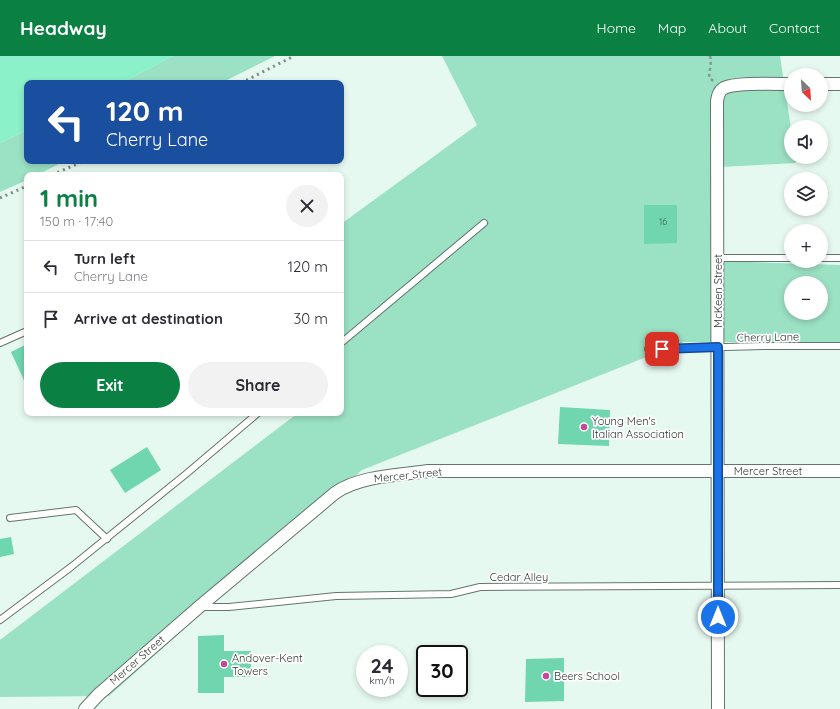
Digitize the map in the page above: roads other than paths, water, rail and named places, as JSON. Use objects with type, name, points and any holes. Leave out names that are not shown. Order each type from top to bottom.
[{"type":"street","name":"McKeen Street","points":[[718,709],[717,101],[719,92],[724,88],[734,85],[784,84]]},
{"type":"street","points":[[828,84],[840,84]]},
{"type":"street","name":"Mercer Street","points":[[84,709],[199,607],[335,493],[343,487],[362,480],[428,471],[840,471]]},
{"type":"lane","points":[[344,340],[484,223]]},
{"type":"lane","points":[[718,258],[784,258]]},
{"type":"lane","points":[[828,258],[840,258]]},
{"type":"lane","points":[[0,343],[24,332]]},
{"type":"lane","name":"Cherry Lane","points":[[648,349],[840,346]]},
{"type":"lane","points":[[0,620],[71,567],[254,416]]},
{"type":"lane","points":[[10,518],[76,510],[107,538]]},
{"type":"lane","name":"Cedar Alley","points":[[199,607],[229,607],[336,596],[451,594],[480,587],[840,585]]},
{"type":"railway","points":[[247,80],[294,56]]},
{"type":"railway","points":[[59,172],[77,164]]},
{"type":"railway","points":[[0,198],[24,187]]},
{"type":"place","name":"Young Men's Italian Association","points":[[584,427]]},
{"type":"place","name":"Andover-Kent Towers","points":[[224,664]]},
{"type":"place","name":"Beers School","points":[[546,676]]}]
